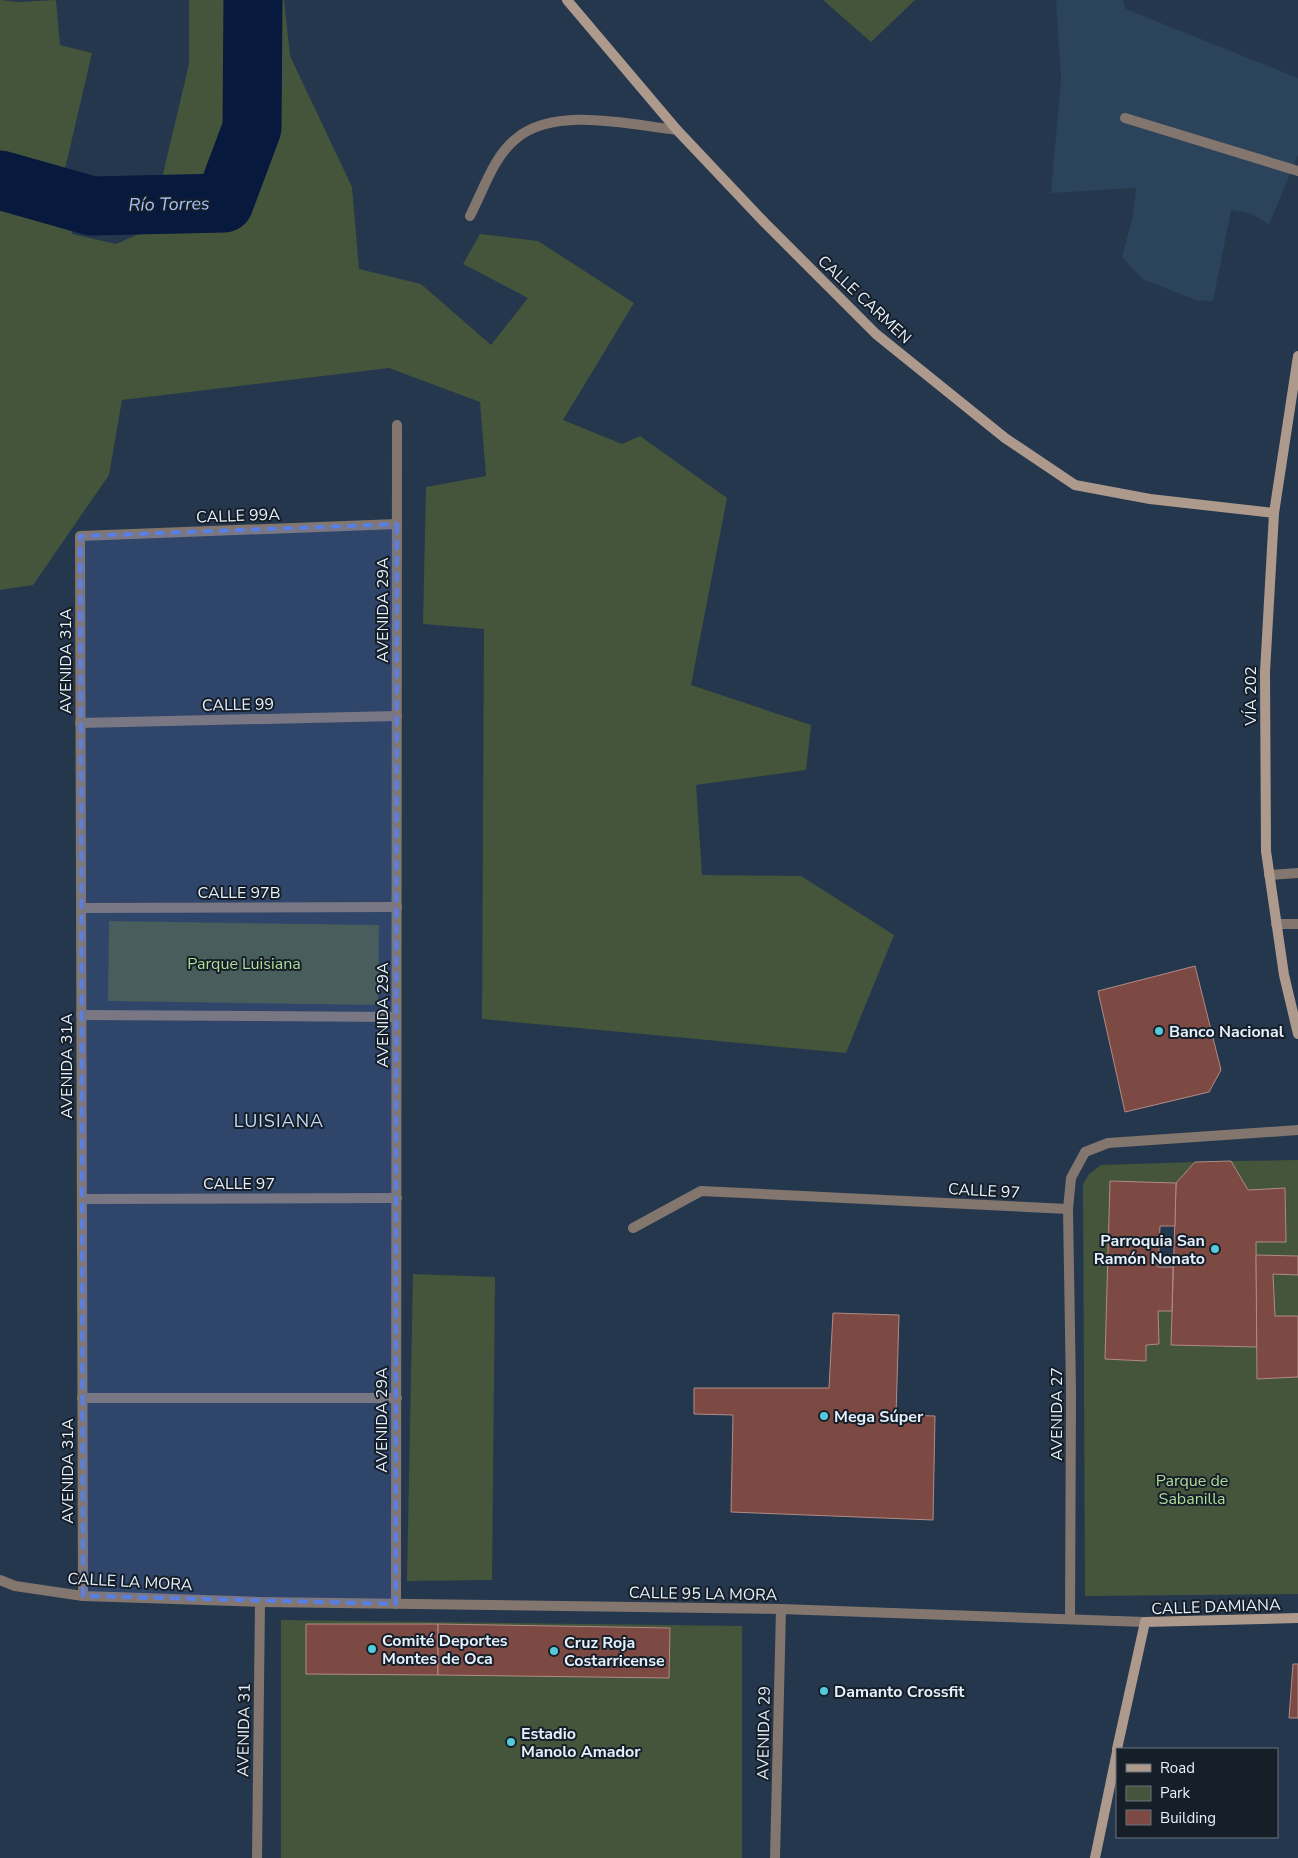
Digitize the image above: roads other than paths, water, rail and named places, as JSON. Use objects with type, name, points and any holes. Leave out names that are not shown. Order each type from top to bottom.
[{"type":"street","name":"CALLE CARMEN","points":[[567,0],[677,130],[765,223],[876,334],[1005,438],[1075,485],[1150,500],[1274,513]]},
{"type":"street","points":[[1125,118],[1298,171]]},
{"type":"street","points":[[470,216],[501,156],[517,138],[540,126],[564,120],[590,120],[677,130]]},
{"type":"street","name":"VÍA 202","points":[[1298,356],[1274,513],[1265,672],[1266,851],[1284,975],[1298,1034]]},
{"type":"street","name":"AVENIDA 29A","points":[[396,1604],[397,425]]},
{"type":"street","name":"CALLE 99A","points":[[80,536],[397,524]]},
{"type":"street","name":"AVENIDA 31A","points":[[80,536],[83,1596]]},
{"type":"street","name":"CALLE 99","points":[[80,723],[397,716]]},
{"type":"street","points":[[1269,875],[1298,873]]},
{"type":"street","name":"CALLE 97B","points":[[81,908],[397,906]]},
{"type":"street","points":[[1276,924],[1298,924]]},
{"type":"street","points":[[81,1015],[396,1017]]},
{"type":"street","points":[[1068,1209],[1071,1178],[1085,1152],[1101,1146],[1298,1130]]},
{"type":"street","name":"CALLE 97","points":[[633,1228],[701,1191],[1068,1209]]},
{"type":"street","name":"CALLE 97","points":[[82,1199],[397,1198]]},
{"type":"street","name":"AVENIDA 27","points":[[1068,1209],[1071,1392],[1070,1620]]},
{"type":"street","points":[[82,1398],[396,1398]]},
{"type":"street","name":"CALLE LA MORA","points":[[0,1580],[15,1586],[83,1596],[260,1602]]},
{"type":"street","name":"CALLE 95 LA MORA","points":[[260,1602],[781,1609],[1145,1622]]},
{"type":"street","name":"AVENIDA 31","points":[[257,1858],[260,1602]]},
{"type":"street","name":"AVENIDA 29","points":[[775,1858],[781,1609]]},
{"type":"street","name":"CALLE DAMIANA","points":[[1118,1748],[1145,1622],[1298,1618]]},
{"type":"street","name":"CALLE DAMIANA","points":[[1095,1858],[1116,1756]]},
{"type":"waterway","name":"Río Torres","points":[[0,180],[92,206],[224,203],[252,128],[253,0]]},
{"type":"place","name":"Banco Nacional","points":[[1159,1031]]},
{"type":"place","name":"Parroquia San Ramón Nonato","points":[[1215,1249]]},
{"type":"place","name":"Mega Súper","points":[[824,1416]]},
{"type":"place","name":"Comité Deportes Montes de Oca","points":[[372,1649]]},
{"type":"place","name":"Cruz Roja Costarricense","points":[[554,1651]]},
{"type":"place","name":"Damanto Crossfit","points":[[824,1691]]},
{"type":"place","name":"Estadio Manolo Amador","points":[[511,1742]]},
{"type":"district","name":"LUISIANA","points":[[279,1121]]},
{"type":"park label","name":"Parque Luisiana","points":[[244,963]]},
{"type":"park label","name":"Parque de Sabanilla","points":[[1192,1489]]}]
